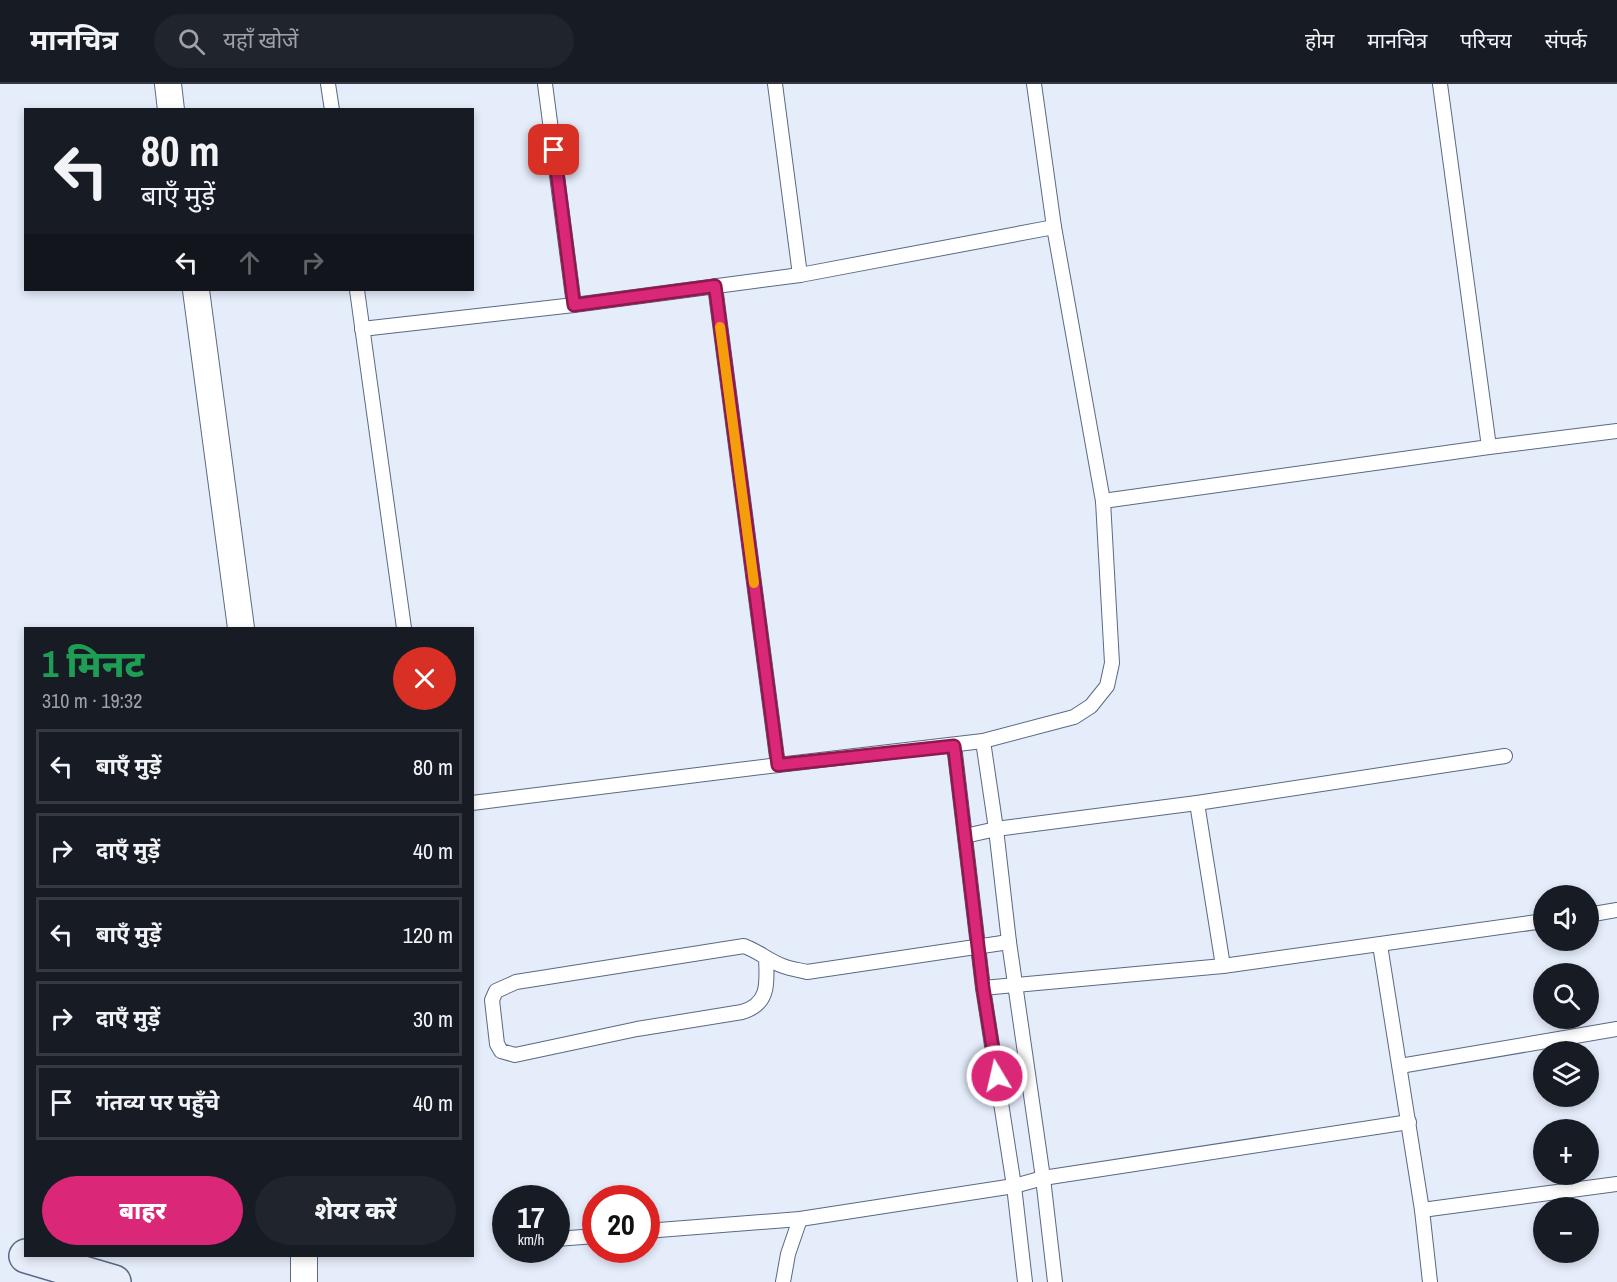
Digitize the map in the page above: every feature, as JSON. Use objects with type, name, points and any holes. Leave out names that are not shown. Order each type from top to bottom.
[{"type":"street","points":[[168,84],[171,108]]},
{"type":"street","points":[[196,291],[242,627]]},
{"type":"street","points":[[0,1248],[24,1254]]},
{"type":"street","points":[[33,1257],[114,1282]]},
{"type":"street","points":[[304,1257],[304,1282]]},
{"type":"lane","points":[[328,84],[332,108]]},
{"type":"lane","points":[[545,84],[574,305]]},
{"type":"lane","points":[[775,84],[800,275]]},
{"type":"lane","points":[[474,803],[983,741],[1074,717],[1091,706],[1107,686],[1112,663],[1103,501],[1054,227],[1034,84]]},
{"type":"lane","points":[[1440,84],[1489,447]]},
{"type":"lane","points":[[362,330],[800,275],[1054,227]]},
{"type":"lane","points":[[715,286],[778,765]]},
{"type":"lane","points":[[357,291],[404,627]]},
{"type":"lane","points":[[1103,501],[1617,431]]},
{"type":"lane","points":[[983,741],[996,829],[1008,942],[1043,1178],[1055,1282]]},
{"type":"lane","points":[[954,746],[983,988],[1014,1185],[1025,1282]]},
{"type":"lane","points":[[965,836],[996,829],[1197,803],[1505,756]]},
{"type":"lane","points":[[1197,803],[1223,966]]},
{"type":"lane","points":[[1599,913],[1617,910]]},
{"type":"lane","points":[[983,988],[1223,966],[1533,923]]},
{"type":"lane","points":[[766,958],[767,985],[764,995],[751,1010],[638,1029],[515,1055],[501,1051],[497,1044],[492,1000],[496,991],[516,982],[744,946],[784,966],[807,972],[1008,942]]},
{"type":"lane","points":[[1380,945],[1409,1122],[1430,1282]]},
{"type":"lane","points":[[1400,1066],[1617,1029]]},
{"type":"lane","points":[[660,1230],[800,1219],[1014,1185],[1043,1178],[1409,1122]]},
{"type":"lane","points":[[1422,1210],[1617,1184]]},
{"type":"lane","points":[[783,1282],[788,1254],[800,1219]]},
{"type":"slow traffic","points":[[720,327],[754,583]]},
{"type":"route","points":[[554,150],[574,305],[715,286],[778,765],[954,746],[983,988],[997,1076]]}]
